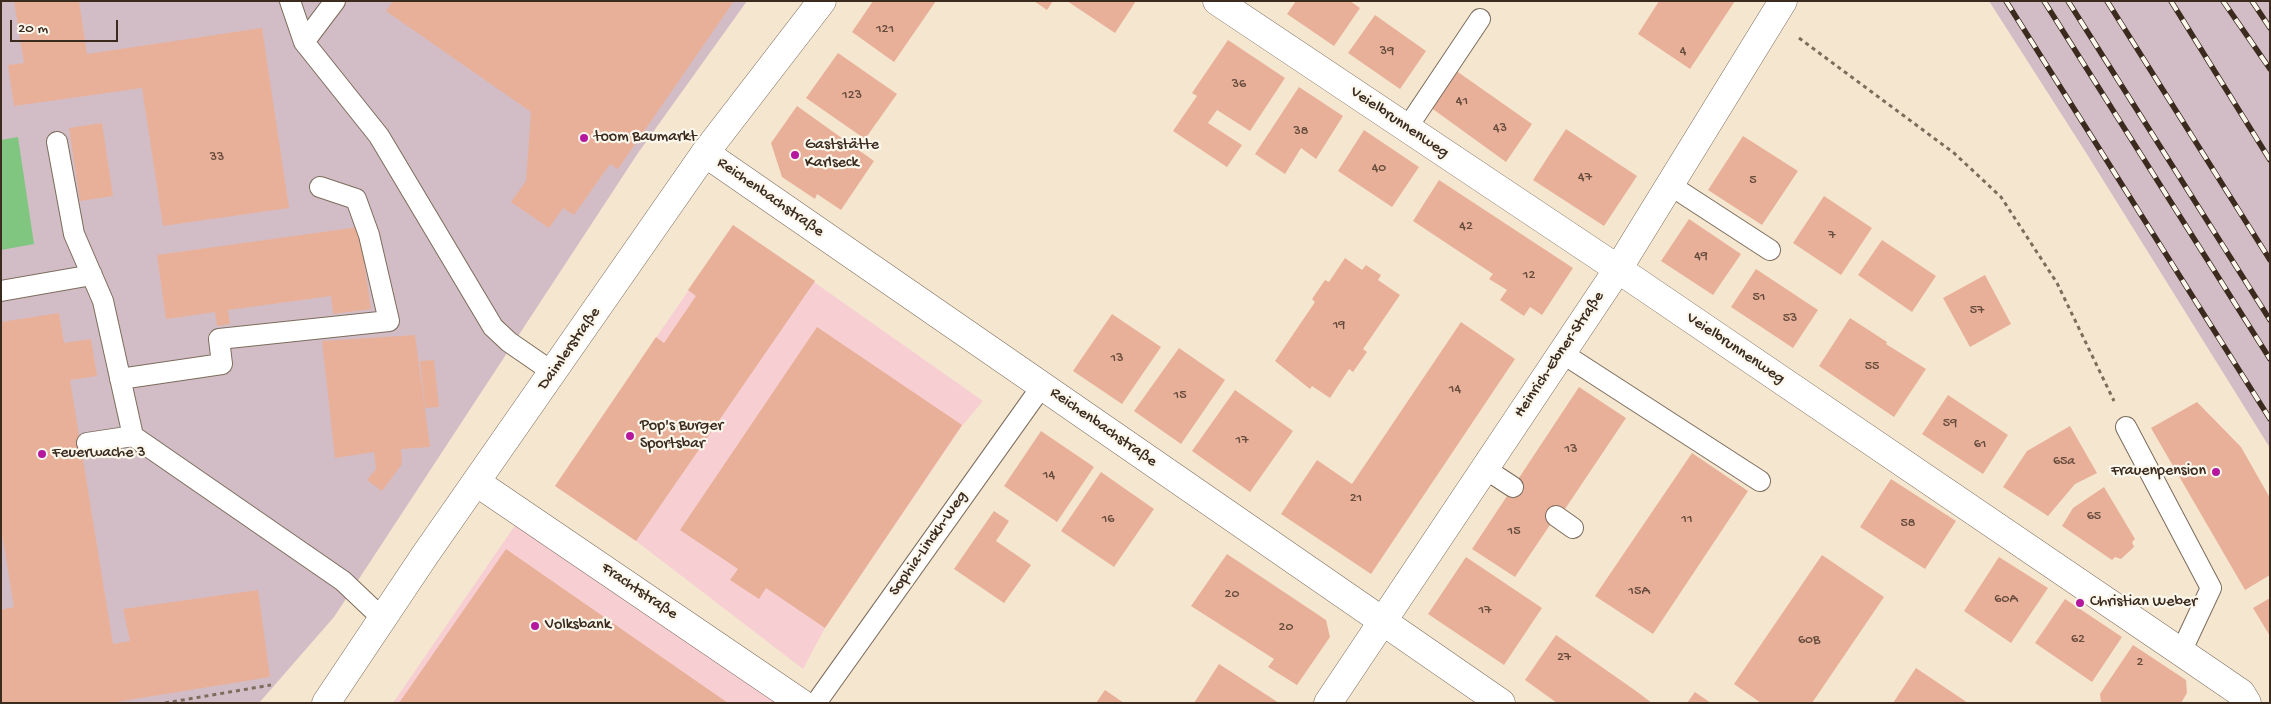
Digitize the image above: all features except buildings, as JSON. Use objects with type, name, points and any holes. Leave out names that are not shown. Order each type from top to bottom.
[{"type":"street","name":"Daimlerstraße","points":[[326,703],[382,618],[705,153],[822,1]]},
{"type":"street","name":"Veielbrunnenweg","points":[[1217,1],[1618,269],[2181,652],[2241,699]]},
{"type":"street","name":"Heinrich-Ebner-Straße","points":[[1328,703],[1381,620],[1618,269],[1778,10]]},
{"type":"street","name":"Reichenbachstraße","points":[[705,153],[1500,703]]},
{"type":"street","name":"Frachtstraße","points":[[476,482],[801,703]]},
{"type":"lane","points":[[290,1],[304,42],[379,136],[493,327],[509,342],[554,373]]},
{"type":"lane","points":[[304,42],[335,1]]},
{"type":"lane","points":[[1407,128],[1480,19]]},
{"type":"lane","points":[[57,142],[74,234],[103,301],[133,436],[343,581],[382,618]]},
{"type":"lane","points":[[1670,185],[1770,250]]},
{"type":"lane","points":[[120,379],[222,364],[219,339],[389,321],[369,234],[356,199],[320,187]]},
{"type":"lane","points":[[1,291],[92,275]]},
{"type":"lane","points":[[1562,353],[1760,481]]},
{"type":"lane","name":"Sophia-Linckh-Weg","points":[[816,703],[1042,386]]},
{"type":"lane","points":[[2126,426],[2211,588],[2181,652]]},
{"type":"lane","points":[[86,443],[133,436]]},
{"type":"lane","points":[[1484,468],[1513,487]]},
{"type":"lane","points":[[1556,516],[1573,528]]},
{"type":"path","points":[[1778,10],[1954,153],[2001,197],[2057,283],[2126,426]]},
{"type":"path","points":[[165,703],[272,685]]},
{"type":"shaded area","points":[[1,1],[747,1],[638,153],[334,617],[259,703],[1,703]]},
{"type":"shaded area","points":[[1989,1],[2270,1],[2270,448],[2085,151]]},
{"type":"shaded area","points":[[733,225],[983,401],[962,426],[825,628],[803,669],[636,541],[555,486]]},
{"type":"shaded area","name":"Volksbank","points":[[516,524],[782,703],[393,703]]},
{"type":"green space","points":[[18,137],[34,244],[1,250],[1,140]]},
{"type":"railway","points":[[2006,1],[2270,419]]},
{"type":"railway","points":[[2044,1],[2270,359]]},
{"type":"railway","points":[[2068,1],[2270,320]]},
{"type":"railway","points":[[2107,1],[2270,260]]},
{"type":"railway","points":[[2171,1],[2270,160]]},
{"type":"railway","points":[[2223,1],[2270,69]]},
{"type":"railway","points":[[2252,1],[2270,28]]},
{"type":"place","name":"toom Baumarkt","points":[[584,138]]},
{"type":"place","name":"Gaststätte Karlseck","points":[[795,155]]},
{"type":"place","name":"Pop's Burger Sportsbar","points":[[630,436]]},
{"type":"place","name":"Feuerwache 3","points":[[42,454]]},
{"type":"place","name":"Frauenpension","points":[[2216,472]]},
{"type":"place","name":"Christian Weber","points":[[2080,603]]},
{"type":"place","name":"Volksbank","points":[[535,626]]}]
